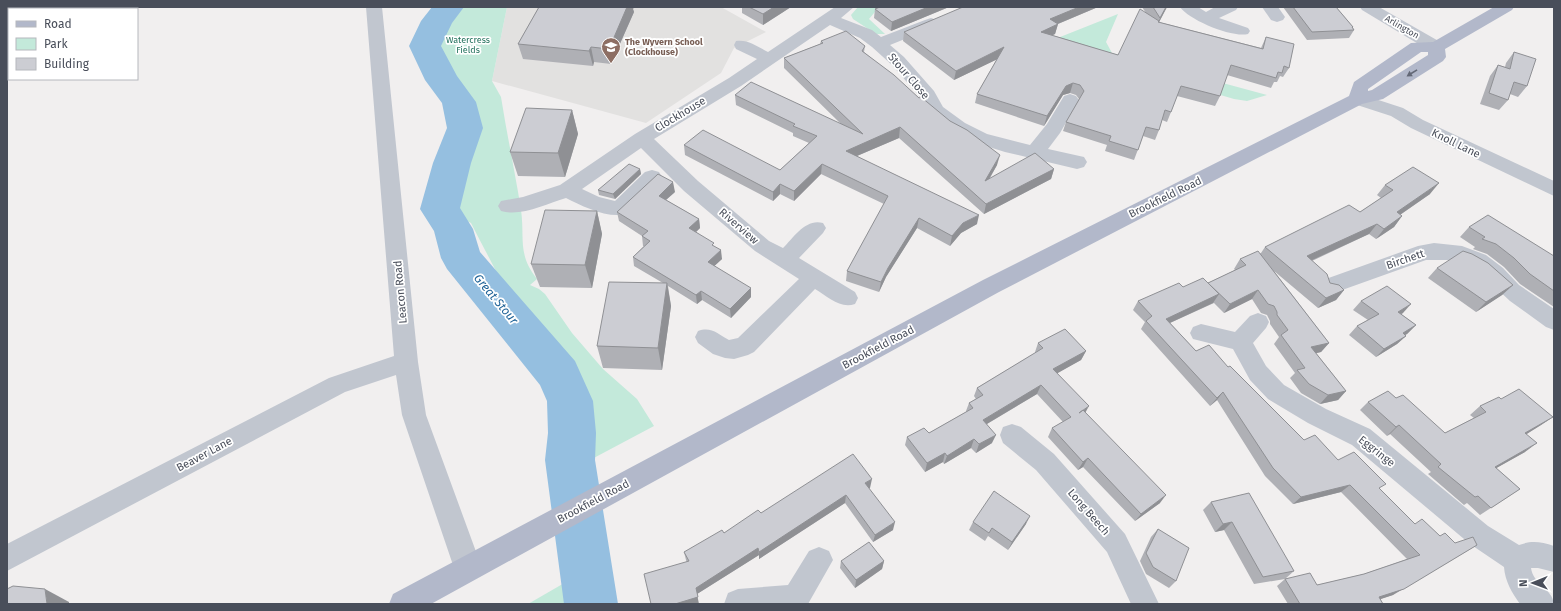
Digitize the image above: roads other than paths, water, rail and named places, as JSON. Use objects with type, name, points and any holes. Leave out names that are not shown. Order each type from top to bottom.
[{"type":"main road","points":[[1436,47],[1506,7]]},
{"type":"main road","name":"Brookfield Road","points":[[404,604],[608,492],[1070,244],[1224,168],[1357,99],[1377,95],[1437,57],[1436,47]]},
{"type":"street","name":"Leacon Road","points":[[374,7],[406,362],[414,415],[468,568]]},
{"type":"street","name":"Clockhouse","points":[[508,206],[524,204],[567,190],[642,138],[735,82],[846,7]]},
{"type":"street","points":[[1188,7],[1206,19],[1242,31]]},
{"type":"street","points":[[1206,19],[1217,12],[1230,7]]},
{"type":"street","name":"Arlington","points":[[1368,7],[1436,47]]},
{"type":"street","points":[[878,43],[892,40],[946,16]]},
{"type":"street","name":"Stour Close","points":[[829,19],[866,34],[878,43],[898,61],[928,95],[936,111],[958,127],[980,138],[1033,153],[1078,162]]},
{"type":"street","points":[[742,45],[769,59]]},
{"type":"street","name":"Knoll Lane","points":[[1357,99],[1397,112],[1417,124],[1554,189]]},
{"type":"street","points":[[1033,153],[1045,142],[1054,130],[1070,100]]},
{"type":"street","name":"Riverview","points":[[642,138],[691,186],[762,246],[847,298]]},
{"type":"street","points":[[567,190],[594,203],[619,209],[652,177]]},
{"type":"street","points":[[784,260],[816,228]]},
{"type":"street","name":"Birchett","points":[[1331,286],[1425,252],[1440,250],[1457,252],[1479,260],[1496,272],[1506,286],[1554,321]]},
{"type":"street","points":[[706,337],[726,350],[735,350],[746,345],[813,278]]},
{"type":"street","points":[[1201,333],[1240,342],[1258,322]]},
{"type":"street","name":"Eggringe","points":[[1240,342],[1258,373],[1276,392],[1317,416],[1361,438],[1479,536],[1519,560]]},
{"type":"street","name":"Beaver Lane","points":[[7,558],[337,385],[406,362]]},
{"type":"street","name":"Long Beech","points":[[1012,436],[1045,462],[1116,543],[1145,604]]},
{"type":"street","points":[[1536,602],[1520,581],[1517,566],[1519,560],[1525,556],[1534,554],[1545,555],[1554,559]]},
{"type":"street","points":[[738,603],[799,601],[819,560]]},
{"type":"waterway","name":"Great Stour","points":[[448,7],[437,21],[425,46],[442,80],[459,102],[465,128],[452,163],[440,209],[453,229],[462,258],[559,375],[570,401],[572,433],[570,460],[591,604]]},
{"type":"place","name":"The Wyvern School (Clockhouse)","points":[[611,64]]},
{"type":"park label","name":"Watercress Fields","points":[[468,46]]}]
